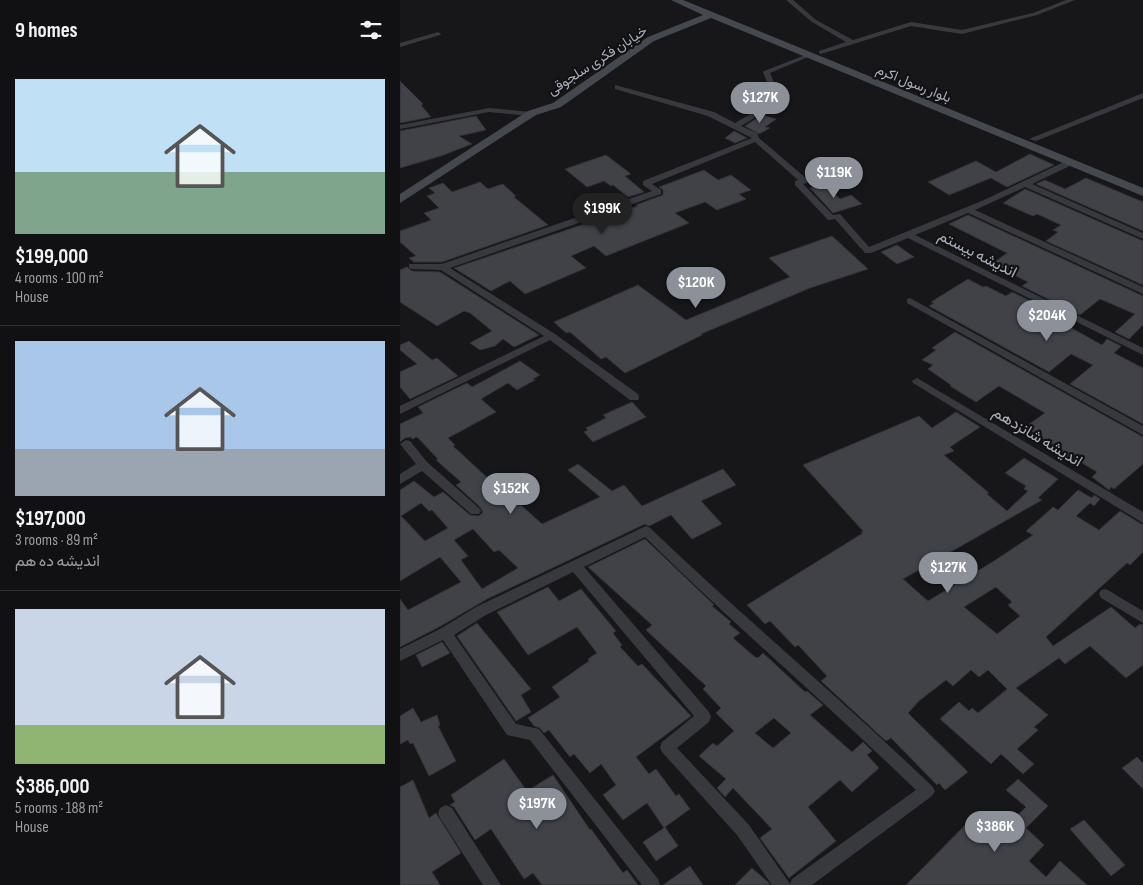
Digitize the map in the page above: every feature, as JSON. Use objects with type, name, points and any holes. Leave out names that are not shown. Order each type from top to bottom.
[{"type":"main road","name":"بلوار رسول اکرم","points":[[675,0],[1143,192]]},
{"type":"main road","name":"بلوار رسول اکرم","points":[[690,0],[1143,184]]},
{"type":"main road","name":"خیابان فکری سلجوقی","points":[[400,199],[530,114],[557,105],[652,39],[711,15]]},
{"type":"street","points":[[789,0],[814,21],[853,43]]},
{"type":"street","points":[[821,52],[910,24],[962,32],[1035,14],[1072,0]]},
{"type":"street","points":[[400,45],[438,34]]},
{"type":"street","points":[[736,125],[778,101],[766,72],[810,55]]},
{"type":"street","points":[[618,86],[711,114],[754,135],[756,139],[804,181],[798,183],[832,218],[837,216],[868,251],[969,210],[1071,162]]},
{"type":"street","points":[[1033,139],[1143,95]]},
{"type":"street","points":[[400,126],[489,110],[530,114]]},
{"type":"street","points":[[412,266],[443,267],[658,192],[646,183],[756,139]]},
{"type":"street","points":[[1026,184],[1143,236]]},
{"type":"street","points":[[969,210],[1143,291]]},
{"type":"street","name":"اندیشه بیستم","points":[[907,234],[1143,352]]},
{"type":"street","points":[[443,267],[551,336],[634,397]]},
{"type":"street","points":[[910,301],[1143,431]]},
{"type":"street","points":[[400,410],[551,336]]},
{"type":"street","name":"اندیشه شانزدهم","points":[[917,381],[1143,518]]},
{"type":"street","points":[[406,444],[423,465],[476,512]]},
{"type":"street","points":[[400,480],[423,465]]},
{"type":"street","points":[[400,655],[445,633],[481,611],[646,531],[701,586],[883,748],[927,791],[798,885]]},
{"type":"street","points":[[575,566],[704,717],[667,747],[743,830],[782,885]]},
{"type":"street","points":[[1106,594],[1143,618]]},
{"type":"street","points":[[445,633],[512,730],[534,734],[652,885]]},
{"type":"street","points":[[446,813],[493,885]]},
{"type":"building","points":[[400,81],[423,104],[421,105],[431,117],[400,123]]},
{"type":"building","points":[[762,115],[776,119],[765,127],[770,128],[759,134],[745,126]]},
{"type":"building","points":[[476,116],[486,130],[459,136],[472,144],[441,156],[400,168],[400,131]]},
{"type":"building","points":[[734,131],[747,138],[735,143],[725,138]]},
{"type":"building","points":[[1030,154],[1054,165],[1007,187],[991,178],[949,195],[928,182],[976,161],[996,172]]},
{"type":"building","points":[[606,155],[631,174],[625,176],[644,192],[628,197],[613,185],[611,186],[604,181],[587,187],[565,169]]},
{"type":"building","points":[[704,170],[718,180],[731,175],[751,190],[739,194],[746,199],[717,210],[705,202],[675,213],[689,223],[606,256],[594,246],[571,256],[586,268],[525,294],[510,281],[491,291],[454,268],[638,206],[636,205],[663,195],[663,190],[659,187]]},
{"type":"building","points":[[1086,178],[1143,202],[1143,231],[1036,184],[1045,180],[1065,189]]},
{"type":"building","points":[[480,182],[488,189],[503,184],[516,196],[514,197],[548,225],[442,262],[414,262],[409,258],[416,256],[400,242],[400,231],[431,220],[424,213],[439,208],[427,196],[435,193],[429,188],[443,183],[452,192]]},
{"type":"building","points":[[823,184],[840,199],[851,195],[862,204],[833,213],[810,188]]},
{"type":"building","points":[[1025,189],[1143,241],[1143,285],[1046,241],[1058,232],[1053,230],[1061,225],[1037,214],[1033,216],[1003,203]]},
{"type":"building","points":[[968,215],[1143,296],[1143,325],[1129,339],[1115,332],[1135,314],[1100,299],[1080,315],[1022,286],[1028,282],[992,264],[1007,253],[949,224]]},
{"type":"building","points":[[832,236],[868,269],[810,288],[701,334],[625,373],[606,357],[601,359],[570,332],[566,333],[554,322],[638,285],[686,320],[790,277],[769,258]]},
{"type":"building","points":[[897,245],[914,257],[897,264],[881,252]]},
{"type":"building","points":[[407,267],[412,271],[440,272],[539,335],[514,347],[503,339],[495,346],[480,350],[470,343],[492,331],[470,313],[464,311],[437,326],[400,302],[400,270]]},
{"type":"building","points":[[968,279],[1006,296],[1012,292],[1071,321],[1066,325],[1102,345],[1107,339],[1121,346],[1114,353],[1143,368],[1143,424],[1070,384],[1093,365],[1071,354],[1049,372],[929,306],[934,303],[931,302]]},
{"type":"building","points":[[955,332],[1143,437],[1143,464],[1114,489],[1111,487],[1109,490],[1092,477],[1097,472],[1077,460],[1073,464],[1059,455],[1062,453],[1021,430],[1045,413],[999,386],[976,402],[950,386],[928,369],[933,365],[922,360],[936,350],[932,348]]},
{"type":"building","points":[[409,341],[432,360],[437,358],[458,376],[410,399],[400,387],[400,372],[417,364],[400,350],[400,345]]},
{"type":"building","points":[[520,361],[540,375],[517,390],[508,383],[481,399],[496,412],[448,438],[455,445],[453,446],[518,506],[521,505],[542,524],[600,497],[568,470],[578,464],[612,491],[624,485],[642,506],[723,469],[736,485],[701,501],[722,524],[692,539],[671,515],[649,526],[645,524],[487,599],[400,647],[400,599],[408,610],[461,582],[440,557],[400,581],[400,490],[414,481],[434,497],[443,492],[470,515],[479,516],[483,512],[456,485],[461,482],[436,460],[438,459],[417,437],[412,439],[411,437],[405,438],[400,442],[400,424],[423,413],[418,407],[467,383],[472,387]],"holes":[[[421,503],[429,511],[432,510],[448,528],[425,541],[401,516]],[[473,529],[494,552],[499,550],[518,568],[482,589],[461,560],[468,556],[454,540]]]},
{"type":"building","points":[[632,402],[646,417],[593,442],[584,432],[588,430],[586,428],[606,418],[603,415]]},
{"type":"building","points":[[956,412],[980,427],[950,447],[954,451],[944,455],[1007,511],[1028,491],[1024,489],[1026,486],[1005,473],[1024,458],[1058,479],[1038,498],[1042,500],[903,579],[928,601],[1033,535],[1026,531],[1053,507],[1058,510],[1078,490],[1092,498],[1094,495],[1100,499],[1094,506],[1090,503],[1076,516],[1099,530],[1120,511],[1143,525],[1143,552],[1130,565],[1127,563],[1046,637],[1053,646],[1111,607],[1135,628],[1140,624],[1143,625],[1143,665],[1126,678],[1090,646],[1065,664],[1059,658],[1016,688],[1048,715],[1034,727],[1038,730],[1017,749],[1034,764],[1023,774],[1001,754],[991,764],[940,719],[959,702],[969,711],[972,708],[978,713],[1007,689],[988,670],[979,677],[971,670],[953,686],[946,680],[919,701],[908,713],[968,772],[945,790],[939,783],[937,785],[891,738],[886,741],[821,681],[827,676],[798,645],[795,647],[770,621],[765,624],[747,605],[863,533],[803,465],[919,416],[932,428]],"holes":[[[996,587],[1012,602],[1008,605],[1020,616],[997,634],[964,607]]]},
{"type":"building","points":[[645,539],[714,605],[712,606],[731,622],[729,624],[740,633],[733,638],[755,657],[758,658],[763,653],[805,692],[807,691],[823,705],[810,715],[852,752],[863,742],[872,751],[867,755],[879,768],[852,792],[840,780],[808,807],[836,841],[789,878],[760,838],[772,829],[733,788],[725,797],[717,788],[726,779],[699,756],[713,743],[717,746],[734,731],[716,713],[721,708],[703,689],[706,686],[646,630],[652,625],[588,567]],"holes":[[[774,718],[791,733],[773,748],[755,733]]]},
{"type":"building","points":[[548,587],[559,601],[581,589],[616,631],[613,633],[622,645],[620,647],[638,666],[642,664],[691,716],[636,757],[649,774],[656,769],[676,796],[679,794],[690,809],[665,827],[678,846],[656,861],[643,842],[664,828],[647,803],[623,820],[603,795],[616,785],[601,764],[590,773],[574,754],[570,757],[549,730],[544,733],[540,728],[534,726],[528,718],[560,697],[552,687],[589,661],[588,659],[597,653],[577,627],[528,655],[497,612]]},
{"type":"building","points":[[477,623],[531,689],[521,695],[531,712],[516,721],[457,636]]},
{"type":"building","points":[[442,642],[450,653],[422,667],[416,655]]},
{"type":"building","points":[[413,708],[421,722],[437,715],[440,725],[438,726],[456,761],[429,776],[413,743],[410,744],[408,740],[400,744],[400,716]]},
{"type":"building","points":[[1137,757],[1143,763],[1143,789],[1122,768]]},
{"type":"building","points":[[504,759],[527,791],[553,775],[590,830],[623,873],[627,870],[638,885],[542,885],[533,873],[524,879],[491,829],[475,840],[454,807],[450,805],[455,802],[451,795]]},
{"type":"building","points":[[1018,779],[1048,806],[1026,828],[1044,845],[1029,861],[1046,877],[1060,861],[1087,885],[906,885],[974,816],[996,836],[1026,807],[1006,790]]},
{"type":"building","points":[[413,780],[429,818],[436,813],[461,853],[432,872],[440,885],[400,885],[400,787]]},
{"type":"building","points":[[1084,820],[1125,865],[1111,876],[1070,829]]},
{"type":"building","points":[[690,866],[703,885],[663,885]]},
{"type":"building","points":[[752,868],[769,883],[770,885],[735,885]]}]
